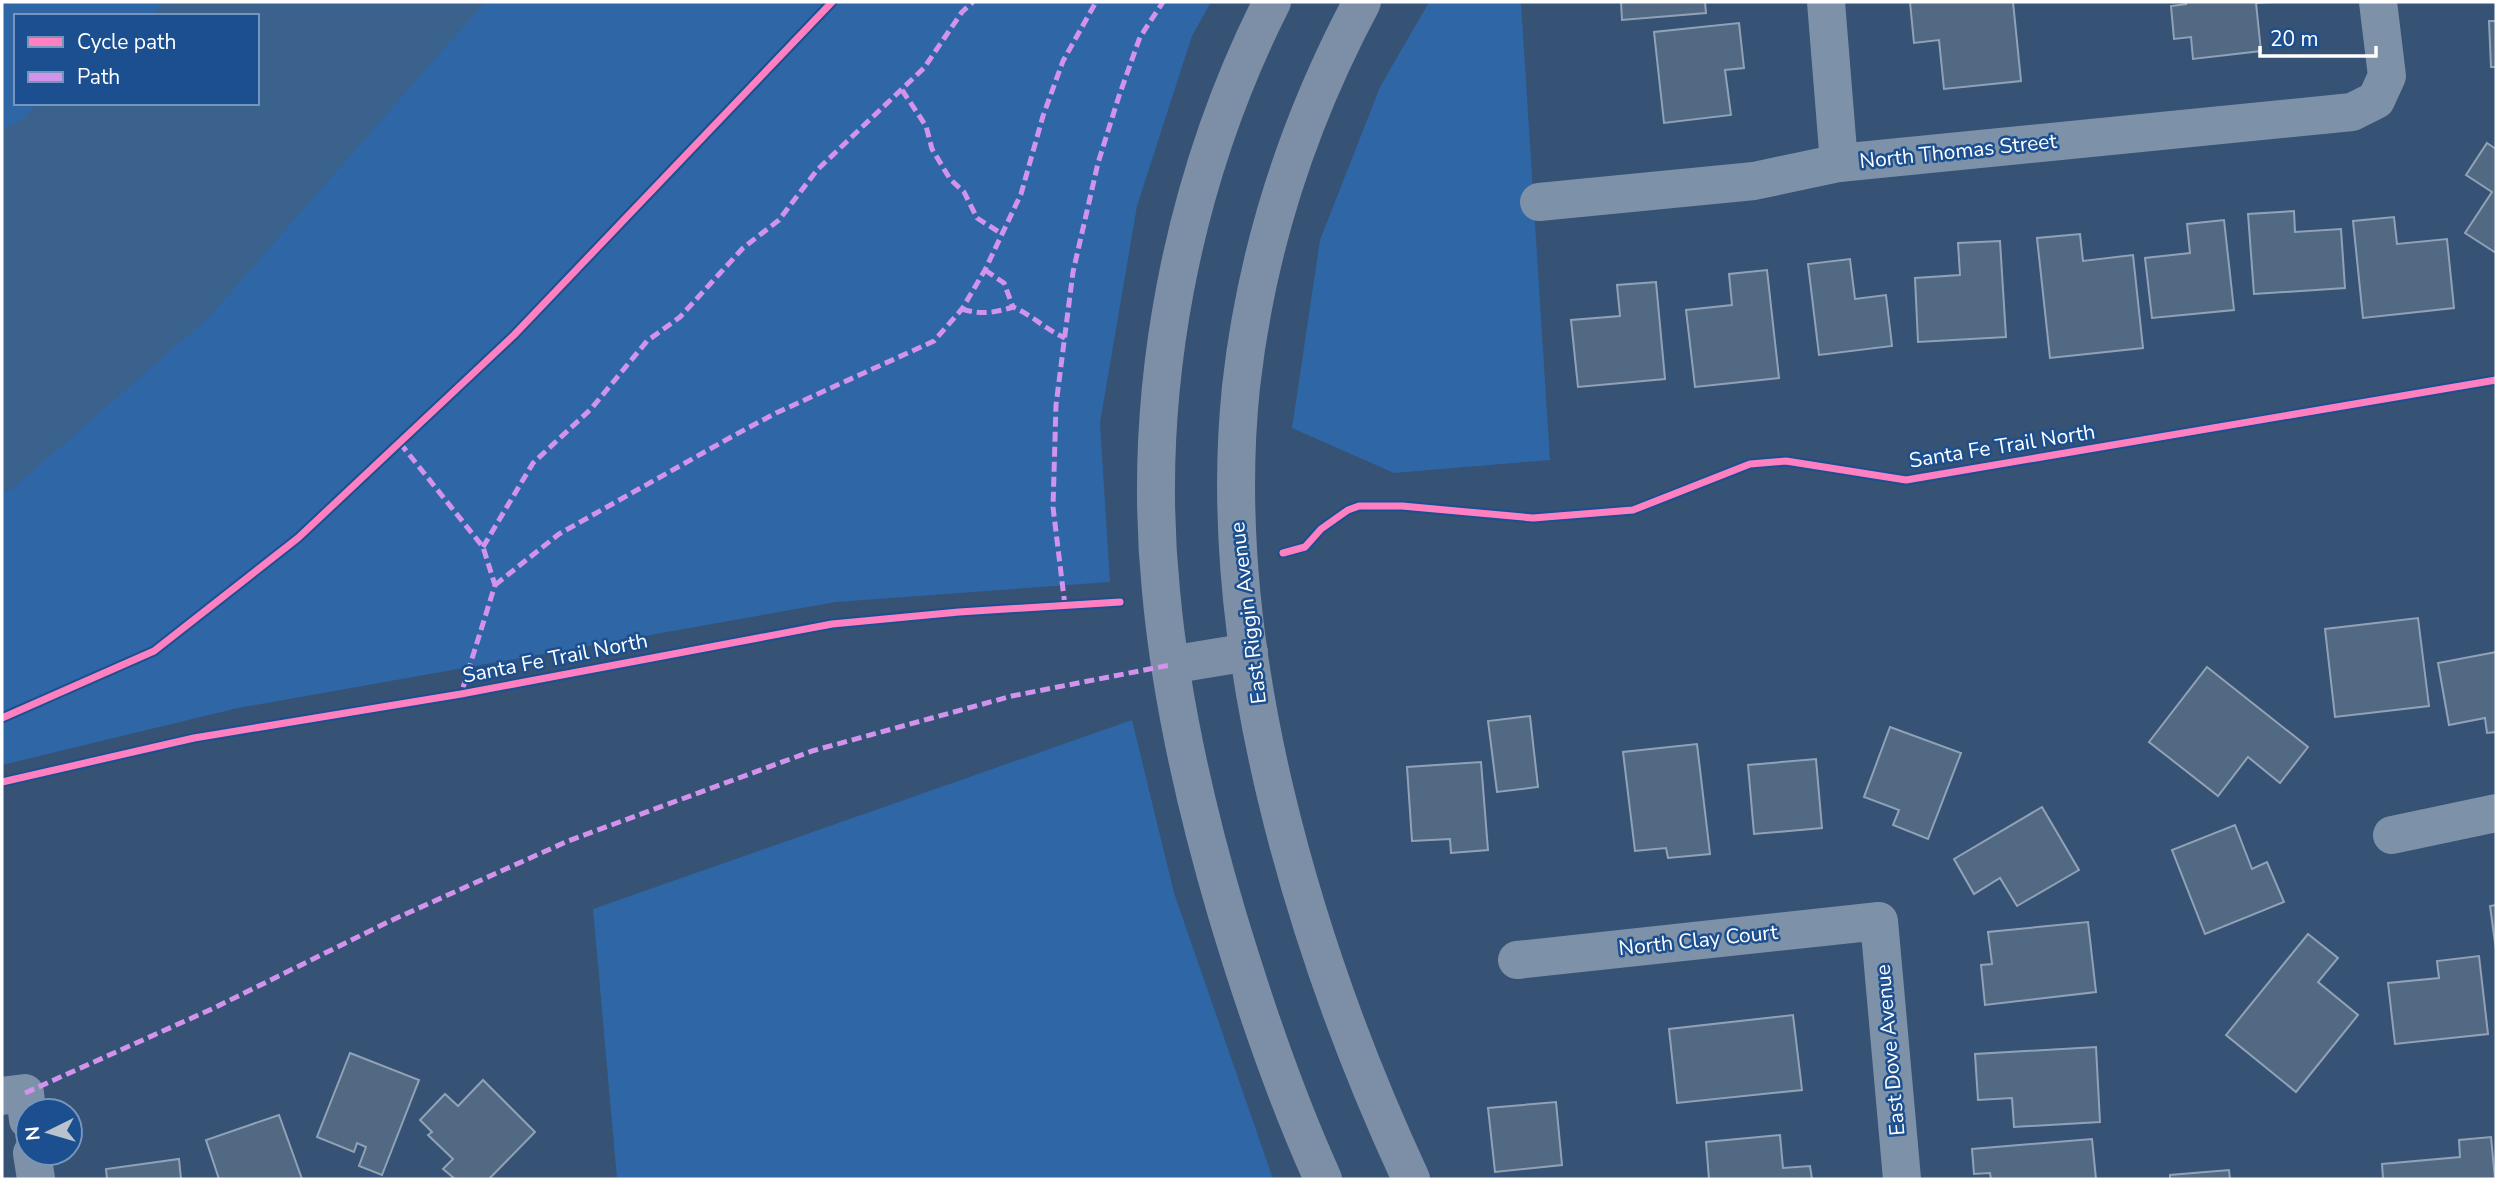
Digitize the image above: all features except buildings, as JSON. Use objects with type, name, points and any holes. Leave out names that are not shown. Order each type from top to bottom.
[{"type":"main road","points":[[1272,2],[1242,65],[1212,145],[1189,228],[1172,311],[1161,394],[1157,479],[1160,579],[1170,665],[1195,792],[1233,934],[1265,1035],[1322,1179]]},
{"type":"main road","name":"East Riggin Avenue","points":[[1362,2],[1328,69],[1297,145],[1271,224],[1246,346],[1238,428],[1238,566],[1249,652],[1279,802],[1312,921],[1352,1041],[1411,1179]]},
{"type":"main road","points":[[1170,665],[1249,652]]},
{"type":"street","points":[[1826,2],[1839,163]]},
{"type":"street","name":"North Thomas Street","points":[[1539,202],[1754,181],[1839,163],[2351,112],[2376,100],[2387,76],[2378,2]]},
{"type":"street","points":[[2392,835],[2496,813]]},
{"type":"street","name":"North Clay Court","points":[[1517,960],[1879,921]]},
{"type":"street","name":"East Dove Avenue","points":[[1879,921],[1902,1179]]},
{"type":"street","points":[[2,1096],[25,1093],[25,1097]]},
{"type":"shaded area","points":[[2,2],[1211,2],[1192,36],[1137,206],[1100,423],[1110,582],[836,602],[238,708],[2,765]]},
{"type":"shaded area","points":[[164,2],[485,2],[209,317],[12,489],[2,493],[2,130],[23,119],[36,105],[259,105],[259,14],[154,14]]},
{"type":"shaded area","points":[[1429,2],[1521,2],[1550,460],[1394,473],[1292,428],[1320,240],[1380,87]]},
{"type":"shaded area","points":[[1132,720],[1174,893],[1273,1179],[617,1179],[593,909]]},
{"type":"marked path","points":[[483,547],[533,463],[591,409],[647,341],[680,317],[743,248],[779,220],[817,170],[924,68],[962,12],[973,2]]},
{"type":"marked path","points":[[495,585],[559,534],[733,436],[776,413],[934,341],[962,309],[985,270],[1021,194],[1043,116],[1063,61],[1096,2]]},
{"type":"marked path","points":[[1065,606],[1053,507],[1056,405],[1073,272],[1098,163],[1119,96],[1140,37],[1163,2]]},
{"type":"marked path","points":[[902,90],[926,126],[932,149],[950,179],[964,192],[977,218],[1002,234]]},
{"type":"marked path","points":[[985,270],[1004,283],[1013,307]]},
{"type":"marked path","points":[[962,309],[988,312],[1013,307],[1065,338]]},
{"type":"marked path","points":[[400,443],[483,547],[495,585],[461,694]]},
{"type":"marked path","points":[[25,1093],[214,1008],[390,921],[568,841],[812,751],[1012,696],[1170,665]]},
{"type":"cycle path","points":[[2,718],[154,651],[298,538],[514,335],[832,2]]},
{"type":"cycle path","name":"Santa Fe Trail North","points":[[1283,553],[1305,547],[1321,529],[1348,510],[1359,506],[1402,506],[1533,518],[1633,510],[1750,464],[1786,461],[1906,480],[2496,380]]},
{"type":"cycle path","name":"Santa Fe Trail North","points":[[2,782],[194,738],[461,694],[832,624],[959,612],[1120,602]]}]
